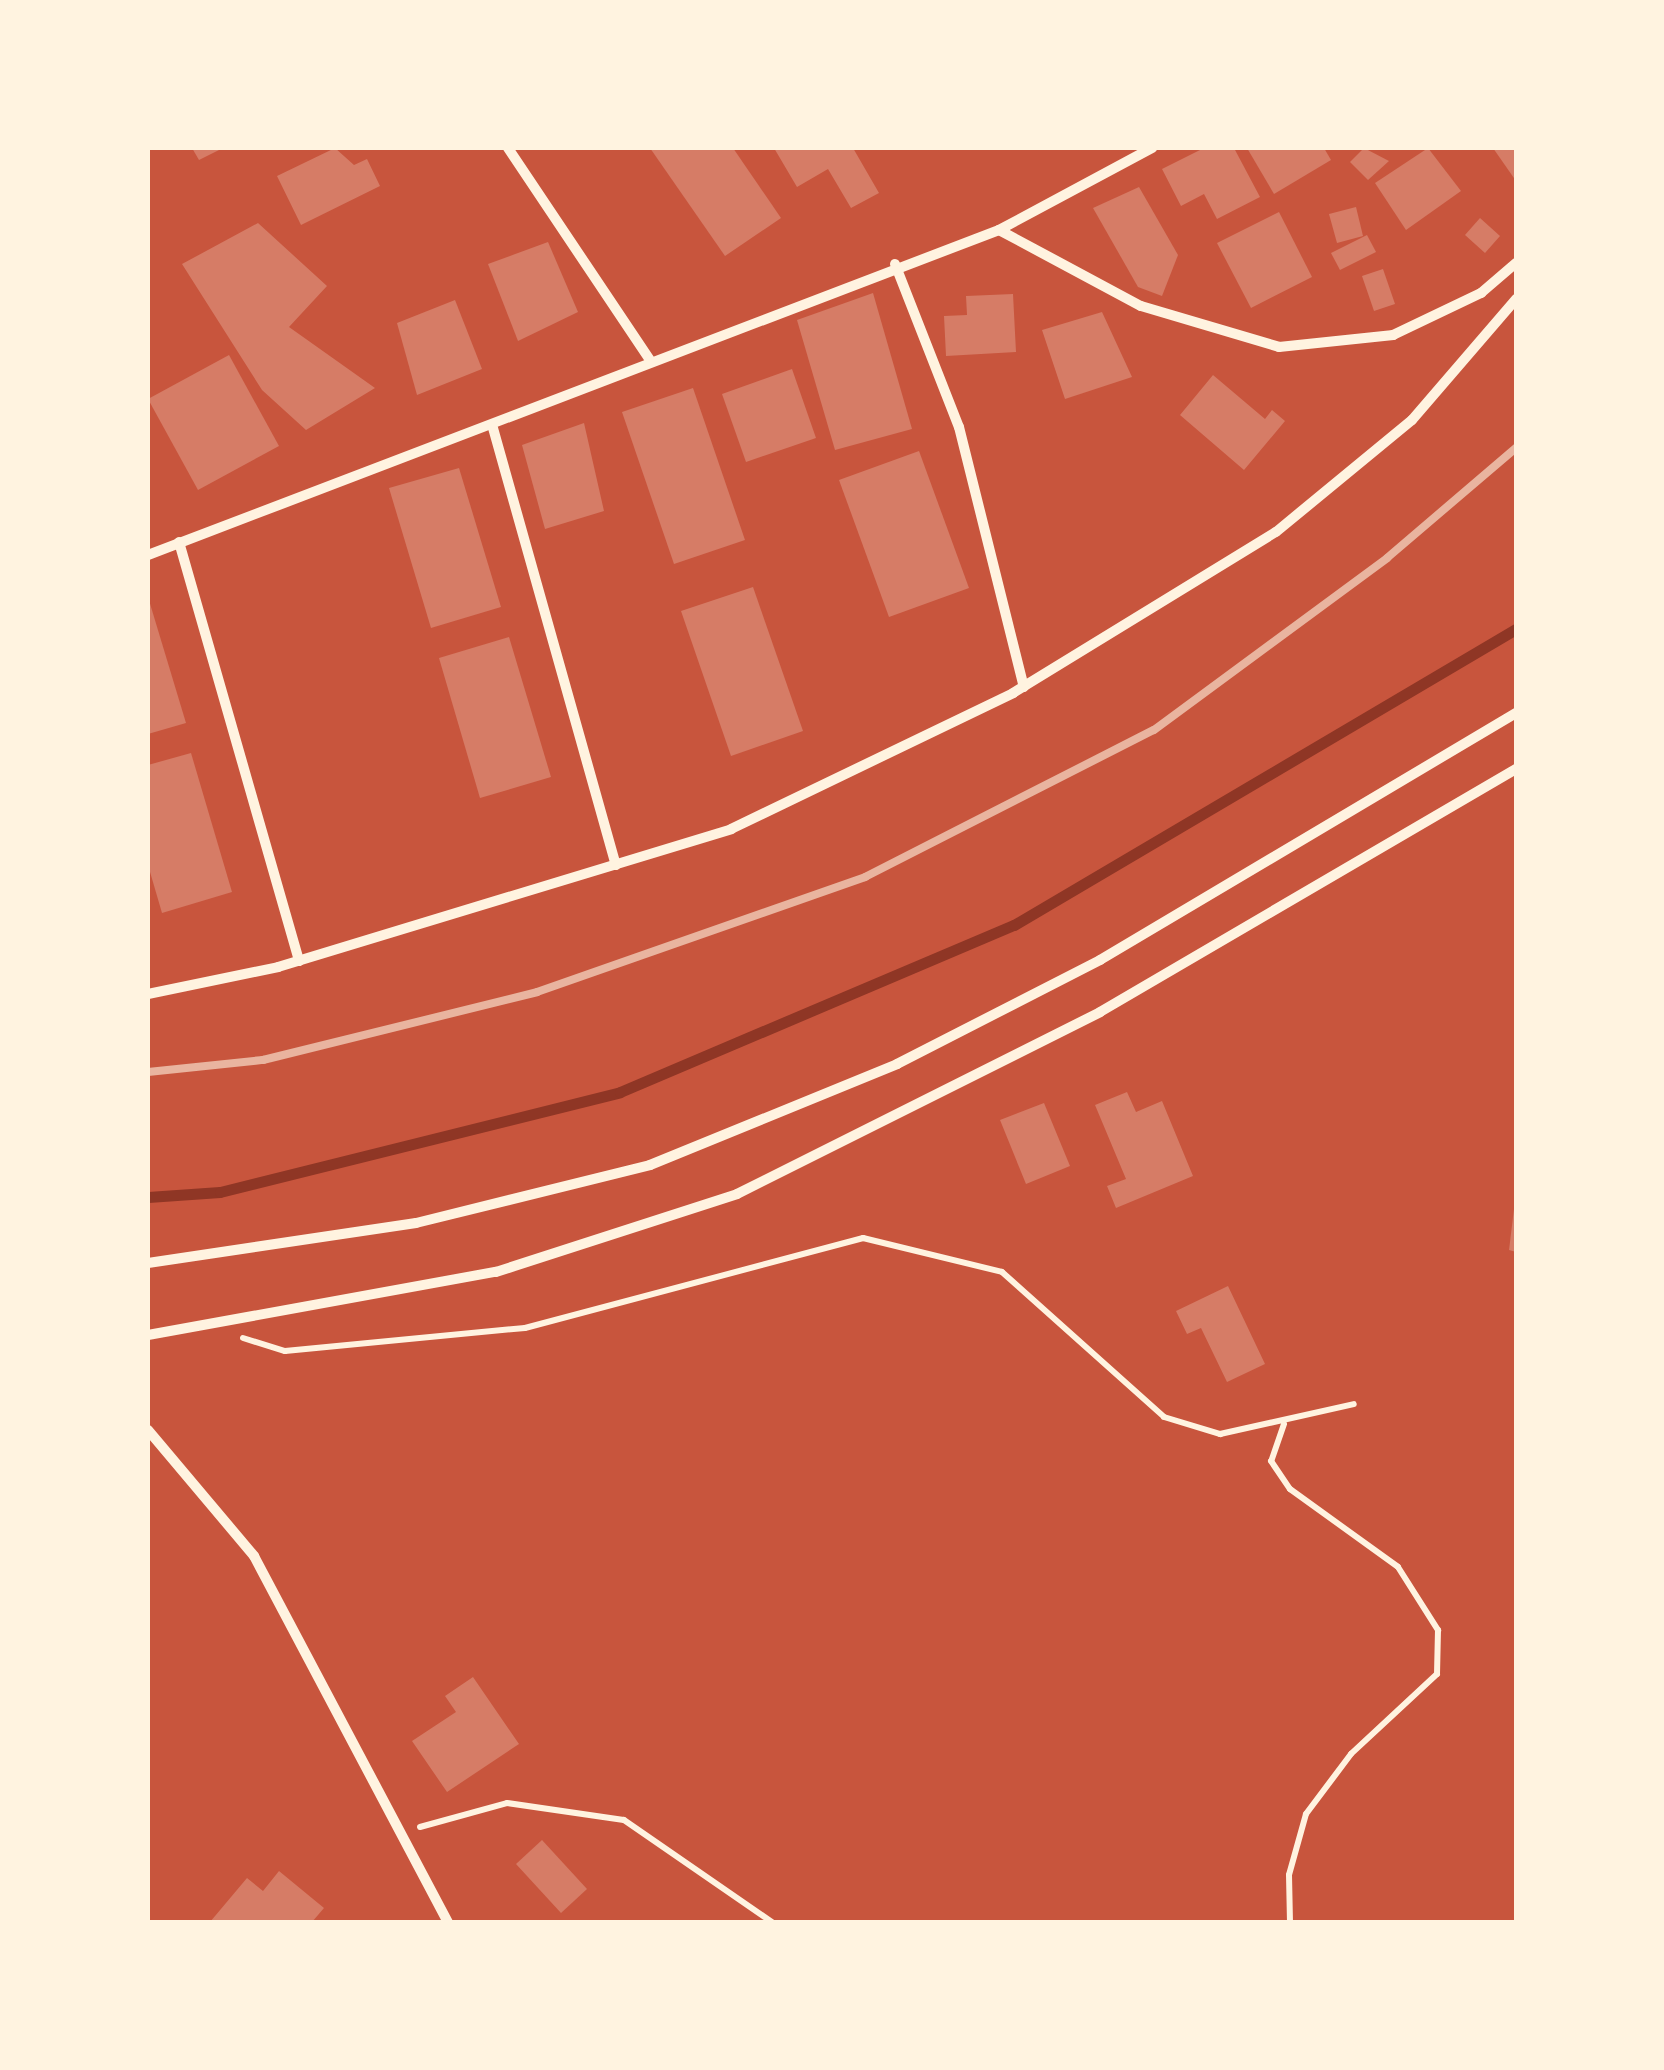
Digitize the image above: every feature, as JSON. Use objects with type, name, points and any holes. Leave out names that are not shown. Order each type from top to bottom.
[{"type":"street","points":[[508,148],[649,359]]},
{"type":"street","points":[[148,555],[493,428],[649,359],[895,264],[999,230],[1152,148]]},
{"type":"street","points":[[999,230],[1141,306],[1279,347],[1393,335],[1480,293],[1516,263]]},
{"type":"street","points":[[895,264],[959,427],[1024,686]]},
{"type":"street","points":[[148,994],[299,961],[731,829],[1024,686],[1276,532],[1412,420],[1516,300]]},
{"type":"street","points":[[493,428],[616,865]]},
{"type":"street","points":[[179,542],[299,961]]},
{"type":"street","points":[[148,1263],[416,1223],[650,1165],[897,1064],[1083,968],[1516,713]]},
{"type":"street","points":[[148,1335],[496,1272],[736,1194],[1100,1012],[1516,769]]},
{"type":"street","points":[[148,1430],[254,1556],[448,1922]]},
{"type":"path","points":[[229,1321],[250,1347],[285,1351],[525,1328],[863,1238],[1002,1272],[1164,1417],[1220,1434],[1284,1424],[1354,1404]]},
{"type":"path","points":[[1284,1424],[1271,1460],[1290,1489],[1398,1567],[1438,1630],[1437,1674],[1351,1754],[1306,1814],[1290,1875],[1290,1922]]},
{"type":"path","points":[[401,1832],[507,1803],[624,1820],[772,1922]]},
{"type":"building","points":[[192,148],[223,148],[199,160]]},
{"type":"building","points":[[335,148],[354,165],[367,159],[380,186],[301,225],[277,176]]},
{"type":"building","points":[[650,148],[733,148],[781,218],[725,256]]},
{"type":"building","points":[[774,148],[853,148],[879,193],[851,208],[828,169],[797,187]]},
{"type":"building","points":[[1204,148],[1234,148],[1260,197],[1217,219],[1204,194],[1181,206],[1162,169]]},
{"type":"building","points":[[1247,148],[1324,148],[1331,160],[1274,194]]},
{"type":"building","points":[[1364,148],[1389,161],[1368,180],[1350,162]]},
{"type":"building","points":[[1428,148],[1461,191],[1406,230],[1375,183]]},
{"type":"building","points":[[1493,148],[1516,148],[1516,181]]},
{"type":"building","points":[[1139,187],[1178,255],[1162,296],[1138,287],[1093,208]]},
{"type":"building","points":[[1356,207],[1363,236],[1337,243],[1329,214]]},
{"type":"building","points":[[1279,212],[1312,277],[1251,308],[1217,243]]},
{"type":"building","points":[[1480,218],[1500,236],[1485,253],[1465,235]]},
{"type":"building","points":[[258,223],[327,286],[289,327],[375,388],[306,430],[262,390],[182,264]]},
{"type":"building","points":[[1367,235],[1376,252],[1340,270],[1331,253]]},
{"type":"building","points":[[548,242],[578,312],[518,341],[488,264]]},
{"type":"building","points":[[1383,269],[1395,304],[1374,311],[1362,276]]},
{"type":"building","points":[[873,293],[912,429],[835,450],[797,320]]},
{"type":"building","points":[[1013,294],[1016,352],[946,356],[944,316],[967,315],[966,296]]},
{"type":"building","points":[[455,300],[482,369],[417,395],[397,323]]},
{"type":"building","points":[[1102,312],[1132,377],[1065,399],[1042,330]]},
{"type":"building","points":[[229,355],[279,446],[198,490],[148,399]]},
{"type":"building","points":[[792,369],[816,438],[746,462],[722,394]]},
{"type":"building","points":[[1213,375],[1265,419],[1272,410],[1285,421],[1244,470],[1180,415]]},
{"type":"building","points":[[693,388],[745,540],[674,564],[622,412]]},
{"type":"building","points":[[584,423],[604,511],[545,529],[522,445]]},
{"type":"building","points":[[919,451],[969,588],[889,617],[839,480]]},
{"type":"building","points":[[459,468],[501,607],[431,628],[389,488]]},
{"type":"building","points":[[753,587],[803,731],[731,756],[681,611]]},
{"type":"building","points":[[148,597],[186,723],[148,734]]},
{"type":"building","points":[[509,637],[551,777],[480,798],[439,658]]},
{"type":"building","points":[[191,753],[232,892],[162,913],[148,865],[148,765]]},
{"type":"building","points":[[1127,1092],[1136,1112],[1162,1101],[1193,1176],[1116,1208],[1107,1186],[1126,1179],[1095,1105]]},
{"type":"building","points":[[1044,1103],[1070,1166],[1026,1184],[1000,1120]]},
{"type":"building","points":[[1516,1209],[1516,1252],[1509,1250]]},
{"type":"building","points":[[1228,1286],[1265,1364],[1227,1382],[1201,1328],[1187,1334],[1176,1311]]},
{"type":"building","points":[[473,1677],[519,1744],[447,1792],[412,1741],[456,1712],[445,1696]]},
{"type":"building","points":[[542,1840],[587,1889],[561,1913],[516,1864]]},
{"type":"building","points":[[279,1871],[324,1908],[312,1922],[210,1922],[247,1878],[263,1891]]},
{"type":"waterway","points":[[148,1197],[220,1192],[620,1092],[1014,925],[1516,629]]},
{"type":"railway","points":[[148,1072],[263,1060],[537,992],[865,877],[1154,730],[1387,558],[1516,448]]}]
